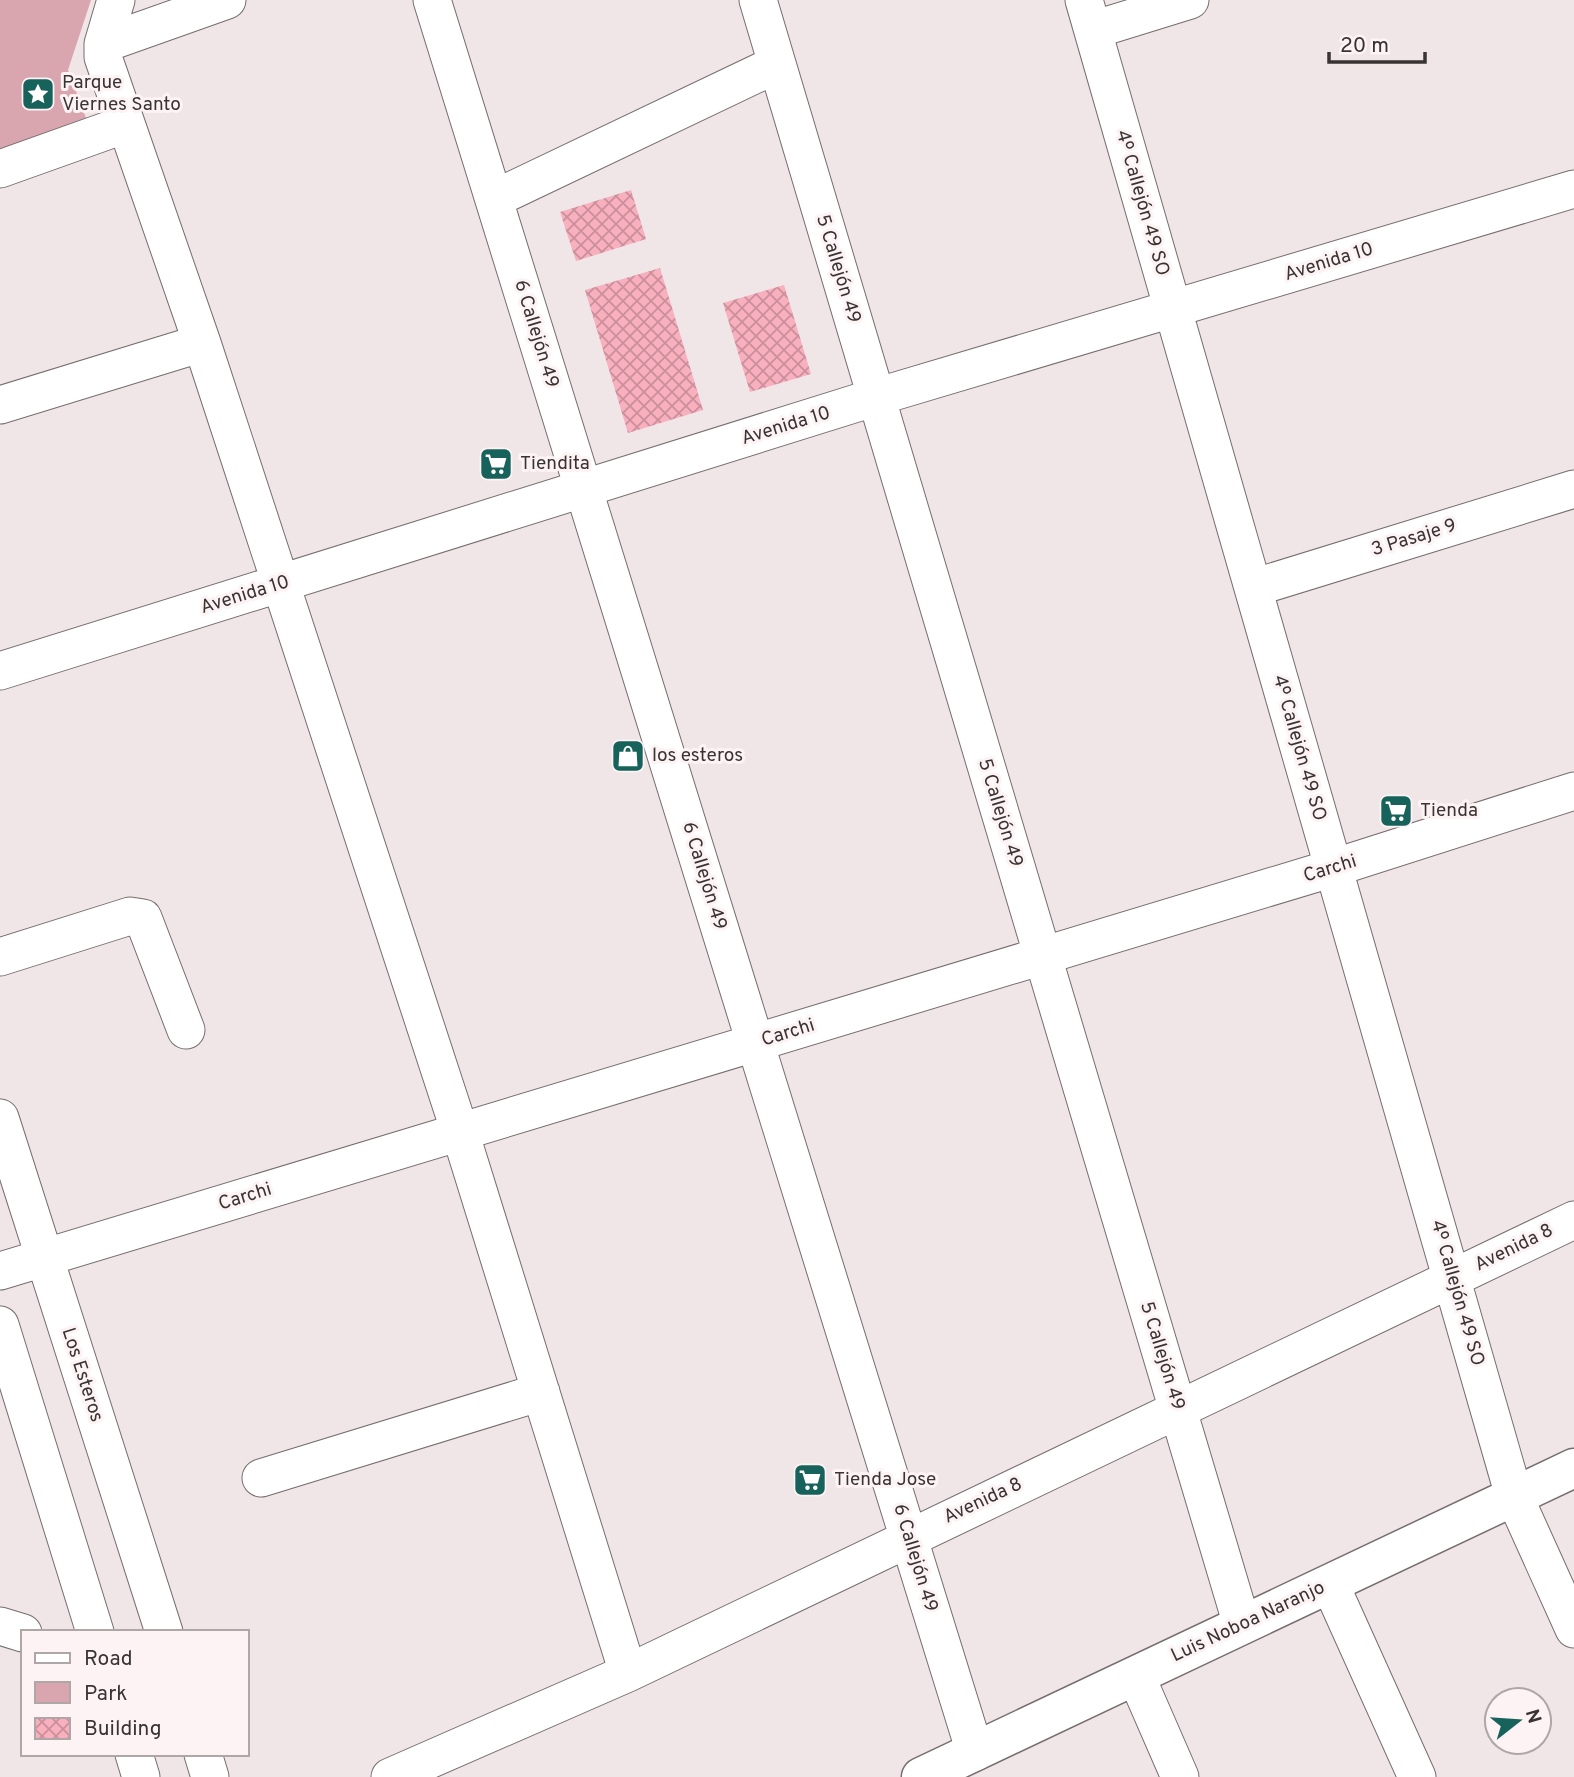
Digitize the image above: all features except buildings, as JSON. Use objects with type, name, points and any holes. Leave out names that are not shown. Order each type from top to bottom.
[{"type":"street","points":[[116,0],[103,44],[103,57],[202,343],[460,1132],[628,1674]]},
{"type":"street","points":[[103,44],[227,0]]},
{"type":"street","name":"6 Callejón 49","points":[[432,0],[975,1752]]},
{"type":"street","name":"5 Callejón 49","points":[[758,0],[1242,1625]]},
{"type":"street","points":[[1088,15],[1190,0]]},
{"type":"street","name":"4º Callejón 49 SO","points":[[1088,15],[1514,1496],[1574,1629]]},
{"type":"street","points":[[494,199],[777,64]]},
{"type":"street","points":[[0,169],[127,124]]},
{"type":"street","name":"Avenida 10","points":[[0,671],[876,397],[1574,189]]},
{"type":"street","points":[[0,405],[202,343]]},
{"type":"street","name":"3 Pasaje 9","points":[[1253,588],[1574,489]]},
{"type":"street","name":"Carchi","points":[[0,1271],[1333,869],[1574,791]]},
{"type":"street","points":[[0,957],[130,916],[144,918],[186,1030]]},
{"type":"street","name":"Los Esteros","points":[[0,1118],[163,1630]]},
{"type":"street","name":"Avenida 8","points":[[390,1777],[628,1674],[908,1536],[1574,1220]]},
{"type":"street","points":[[0,1325],[95,1630]]},
{"type":"street","points":[[261,1478],[541,1392]]},
{"type":"street","name":"Luis Noboa Naranjo","points":[[922,1777],[1574,1468]]},
{"type":"street","points":[[1329,1584],[1418,1777]]},
{"type":"street","points":[[0,1626],[21,1632]]},
{"type":"street","points":[[1136,1675],[1180,1777]]},
{"type":"street","points":[[135,1756],[141,1777]]},
{"type":"street","points":[[204,1756],[210,1777]]},
{"type":"green space","name":"Parque Viernes Santo","points":[[0,0],[91,0],[68,70],[86,118],[0,151]]},
{"type":"place","name":"Parque Viernes Santo","points":[[38,94]]},
{"type":"place","name":"Tiendita","points":[[496,464]]},
{"type":"place","name":"los esteros","points":[[628,756]]},
{"type":"place","name":"Tienda","points":[[1396,811]]},
{"type":"place","name":"Tienda Jose","points":[[810,1480]]}]
